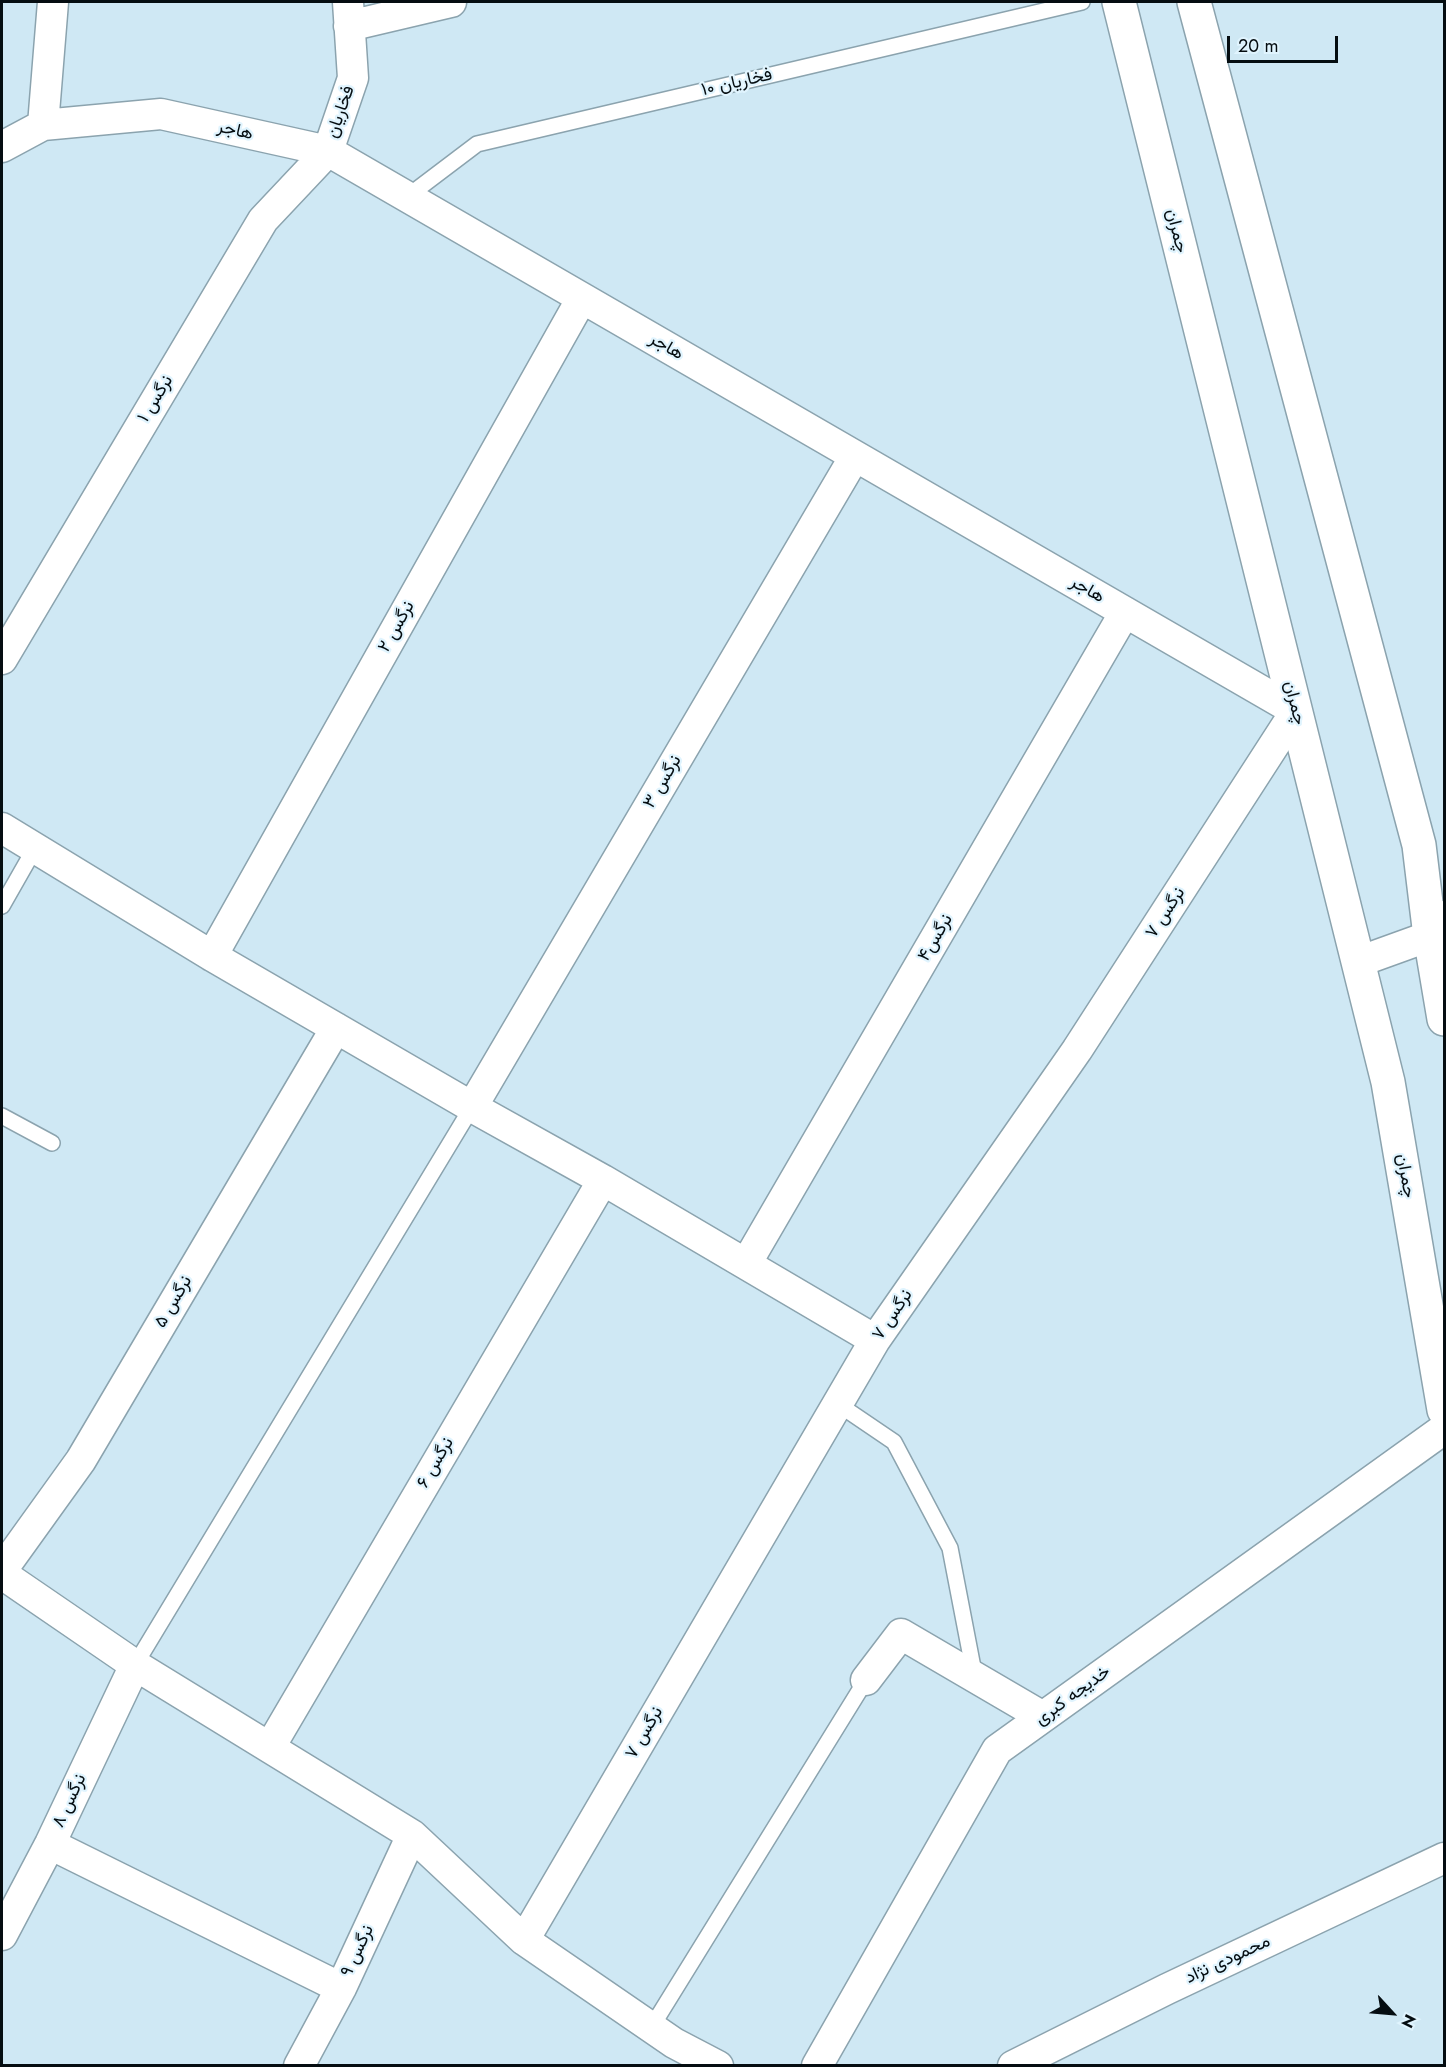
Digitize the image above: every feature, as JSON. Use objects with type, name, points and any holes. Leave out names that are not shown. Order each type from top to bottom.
[{"type":"street","points":[[43,125],[53,2]]},
{"type":"street","points":[[348,14],[451,2]]},
{"type":"street","name":"چمران","points":[[1119,2],[1388,1082],[1444,1410]]},
{"type":"street","points":[[1194,2],[1419,845],[1437,926],[1444,1019]]},
{"type":"street","name":"فخاریان","points":[[328,151],[352,78],[348,14]]},
{"type":"street","name":"هاجر","points":[[2,147],[43,125],[161,114],[328,151],[1296,711]]},
{"type":"street","name":"نرگس ۱","points":[[2,659],[262,220],[328,151]]},
{"type":"street","name":"نرگس ۲","points":[[212,956],[582,298]]},
{"type":"street","name":"نرگس ۳","points":[[472,1107],[855,456]]},
{"type":"street","name":"نرگس۴","points":[[746,1264],[1125,612]]},
{"type":"street","name":"نرگس ۷","points":[[524,1940],[875,1340],[1077,1050],[1296,711]]},
{"type":"street","points":[[2,828],[212,956],[472,1107],[603,1179],[875,1340]]},
{"type":"street","points":[[1358,962],[1437,926]]},
{"type":"street","name":"نرگس ۵","points":[[2,1572],[81,1460],[336,1028]]},
{"type":"street","name":"نرگس ۶","points":[[270,1747],[603,1179]]},
{"type":"street","name":"خدیجه کبری","points":[[817,2066],[997,1750],[1444,1429]]},
{"type":"street","points":[[2,1572],[135,1665],[412,1835],[524,1940],[663,2046],[718,2066]]},
{"type":"street","points":[[866,1680],[901,1634],[1043,1717]]},
{"type":"street","name":"نرگس ۸","points":[[2,1935],[50,1844],[135,1665]]},
{"type":"street","name":"نرگس ۹","points":[[299,2066],[341,1988],[412,1835]]},
{"type":"street","points":[[50,1844],[341,1988]]},
{"type":"street","name":"محمودی نژاد","points":[[1013,2066],[1167,1989],[1444,1858]]},
{"type":"lane","name":"فخاریان ۱۰","points":[[407,197],[477,144],[1082,2]]},
{"type":"lane","points":[[2,906],[35,848]]},
{"type":"lane","points":[[135,1665],[472,1107]]},
{"type":"lane","points":[[2,1116],[52,1143]]},
{"type":"lane","points":[[838,1404],[894,1442],[950,1548],[975,1678]]},
{"type":"lane","points":[[663,2046],[866,1680]]}]
